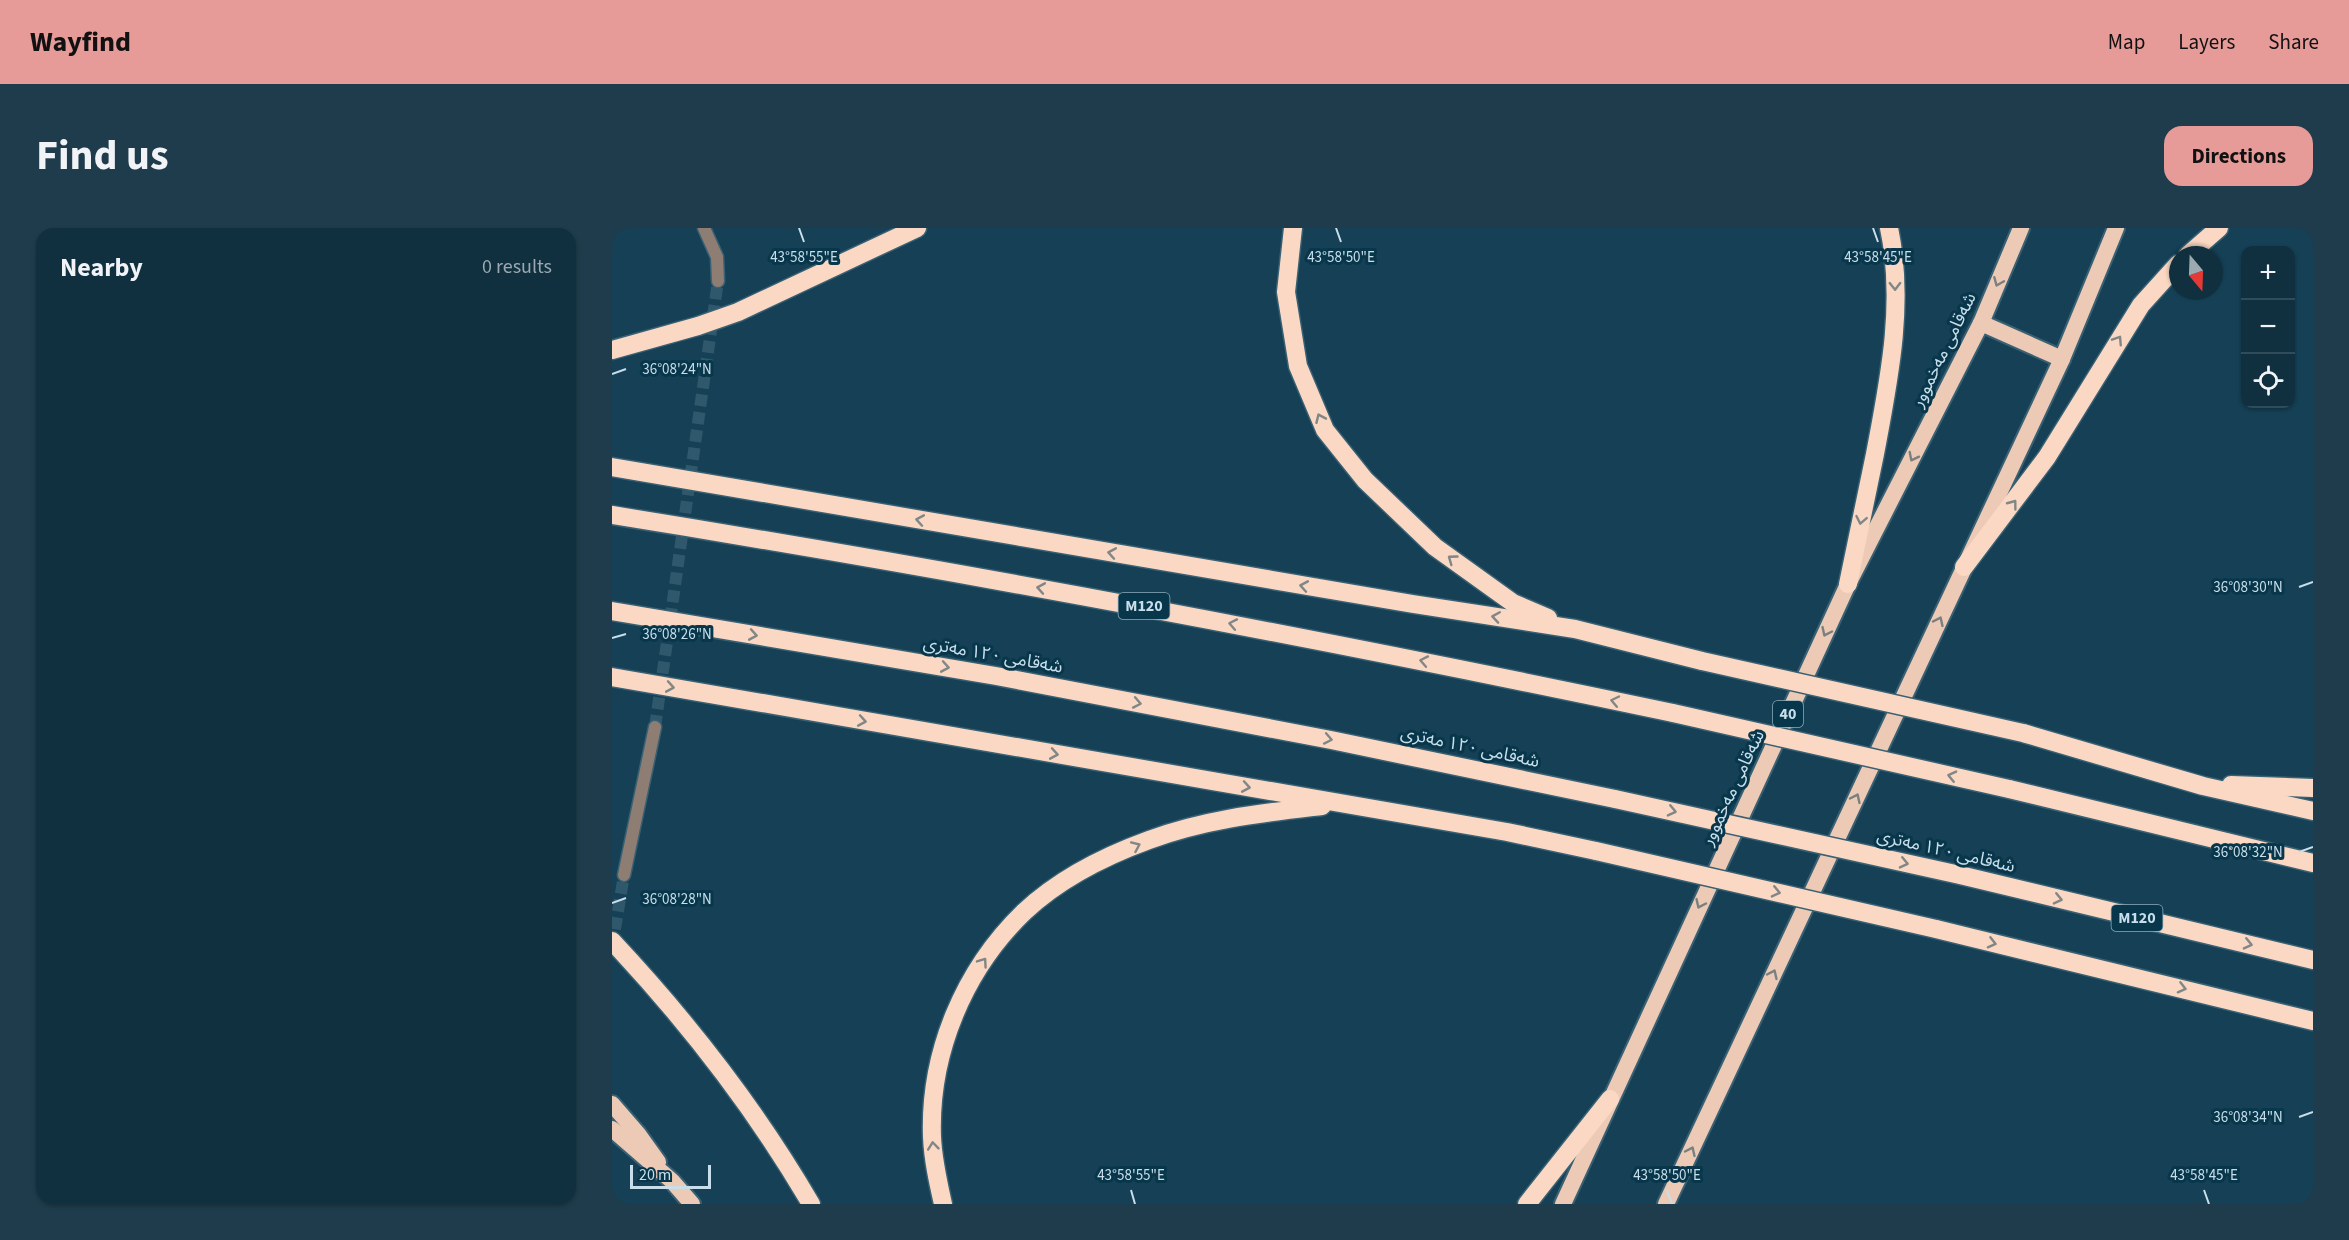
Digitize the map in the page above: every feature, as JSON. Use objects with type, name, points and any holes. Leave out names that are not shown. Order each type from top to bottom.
[{"type":"highway","points":[[612,350],[689,329],[738,312],[917,228]]},
{"type":"highway","points":[[1293,228],[1287,292],[1298,366],[1325,430],[1365,480],[1435,547],[1513,603],[1575,629]]},
{"type":"highway","points":[[1848,584],[1882,416],[1895,333],[1894,254],[1888,228]]},
{"type":"highway","name":"شەقامی مەخموور","points":[[1563,1204],[1848,584],[1981,323],[2021,228]]},
{"type":"highway","points":[[1666,1204],[2062,358],[2116,228]]},
{"type":"highway","points":[[2198,246],[2219,228]]},
{"type":"highway","points":[[1964,567],[2047,457],[2141,305],[2169,274]]},
{"type":"highway","points":[[1981,323],[2062,358]]},
{"type":"highway","points":[[612,467],[1401,602],[1575,629],[1702,661],[2023,733],[2203,786],[2313,811]]},
{"type":"highway","name":"M120","points":[[612,515],[1130,604],[1437,664],[1672,713],[2009,789],[2313,863]]},
{"type":"highway","name":"شەقامی ١٢٠ مەتری","points":[[612,611],[1008,678],[1342,742],[1960,875],[2313,960]]},
{"type":"highway","points":[[612,678],[1507,832],[1936,929],[2313,1021]]},
{"type":"highway","points":[[2203,786],[2253,784],[2313,788]]},
{"type":"highway","points":[[943,1204],[936,1173],[932,1137],[933,1102],[938,1066],[961,998],[1000,938],[1025,912],[1052,889],[1082,871],[1148,840],[1221,819],[1344,804]]},
{"type":"highway","points":[[612,941],[656,988],[708,1050],[756,1116],[811,1204]]},
{"type":"highway","points":[[1527,1204],[1610,1099]]},
{"type":"highway","points":[[612,1104],[692,1204]]},
{"type":"highway","points":[[612,1129],[672,1181]]},
{"type":"street","points":[[704,228],[717,258],[718,280]]},
{"type":"street","points":[[624,875],[655,727]]},
{"type":"tunnel","points":[[655,727],[718,281]]},
{"type":"tunnel","points":[[612,947],[624,875]]}]
